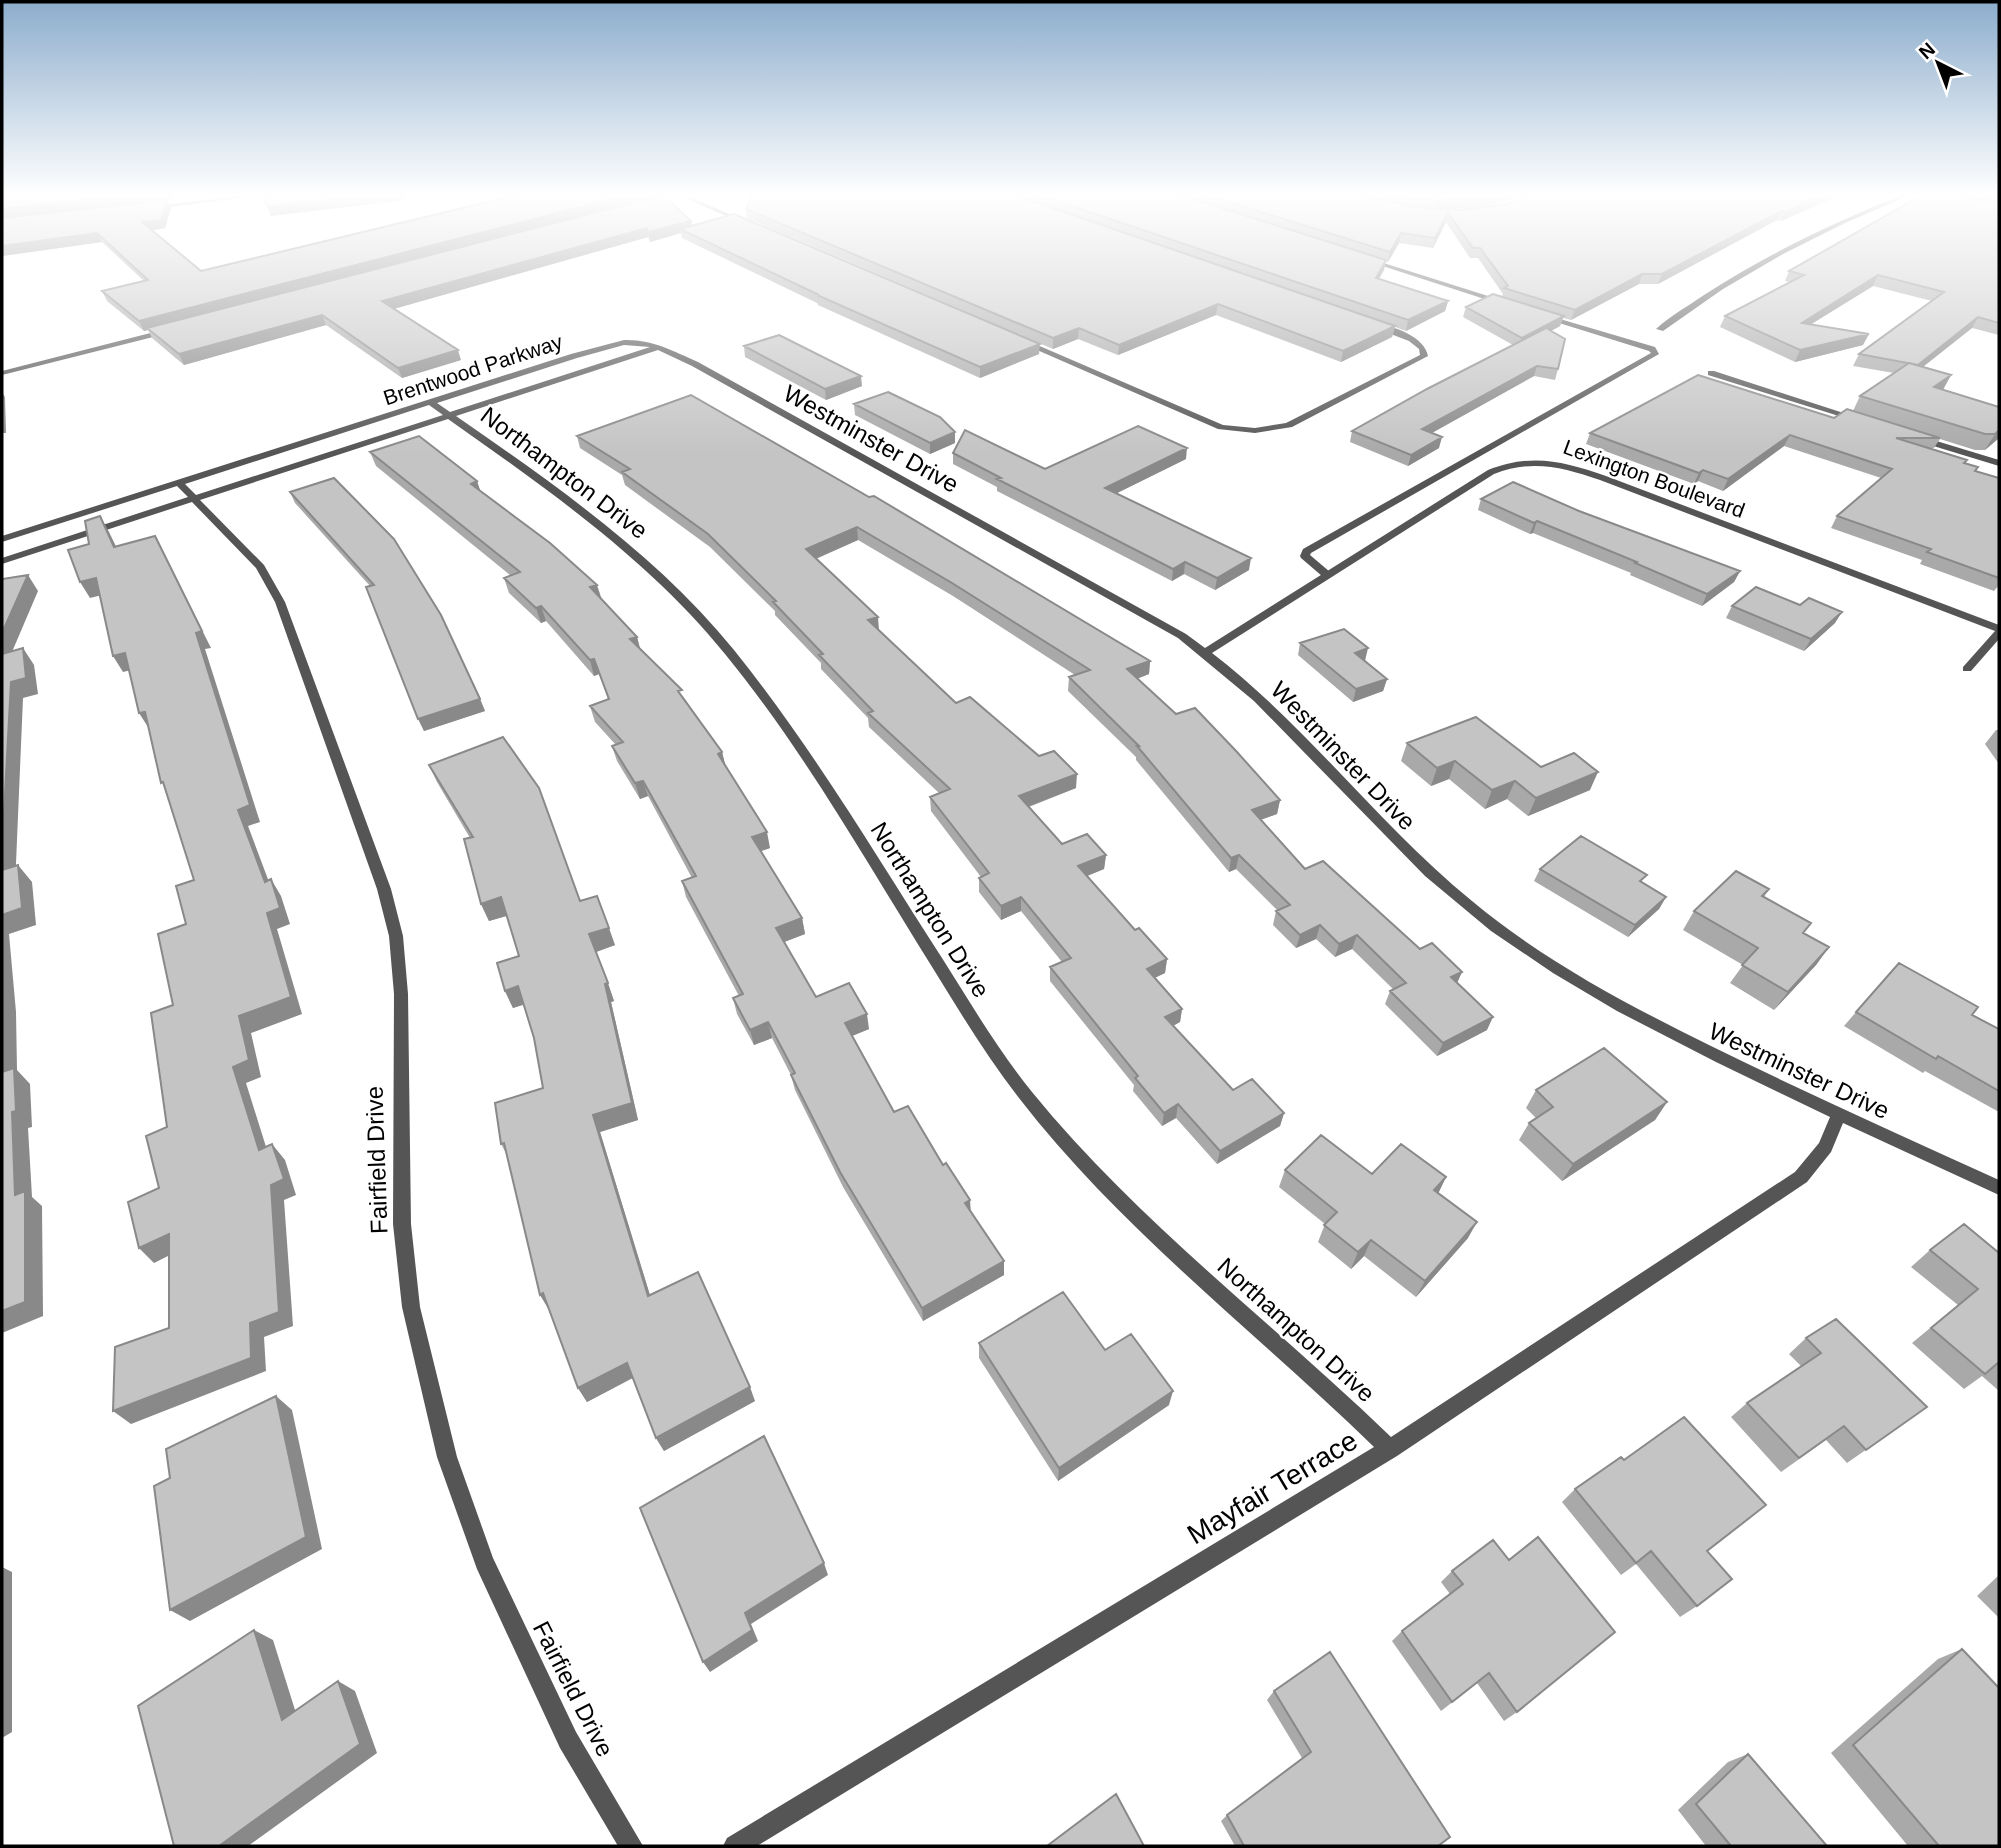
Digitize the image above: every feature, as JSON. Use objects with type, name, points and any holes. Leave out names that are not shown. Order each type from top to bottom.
[{"type":"street","points":[[1432,280],[1511,305]]},
{"type":"street","points":[[1661,329],[1730,280]]},
{"type":"street","points":[[1326,574],[1310,563],[1305,556],[1307,551],[1655,354],[1652,349],[1537,313]]},
{"type":"street","points":[[1012,338],[1221,427],[1245,432],[1270,431],[1301,419],[1424,356],[1423,348],[1412,339],[1368,323]]},
{"type":"street","points":[[2,373],[172,329]]},
{"type":"street","name":"Brentwood Parkway","points":[[2,539],[620,342],[646,342],[659,346]]},
{"type":"street","name":"Brentwood Parkway","points":[[2,561],[659,346]]},
{"type":"street","name":"Westminster Drive","points":[[659,346],[1157,621],[1206,652],[1271,708],[1405,851],[1468,906],[1536,956],[1659,1027],[1999,1188]]},
{"type":"street","points":[[1711,373],[1868,422]]},
{"type":"street","name":"Northampton Drive","points":[[430,402],[585,512],[627,546],[697,615],[771,706],[975,1023],[1027,1096],[1079,1158],[1146,1224],[1329,1387],[1390,1449]]},
{"type":"street","points":[[1908,435],[1999,463]]},
{"type":"street","name":"Lexington Boulevard","points":[[1206,652],[1491,472],[1526,461],[1552,462],[1603,478],[1999,631]]},
{"type":"street","name":"Fairfield Drive","points":[[179,482],[260,567],[280,602],[384,889],[396,936],[401,994],[402,1224],[411,1307],[447,1457],[484,1562],[568,1740],[631,1846]]},
{"type":"street","points":[[1967,669],[1999,631]]},
{"type":"street","name":"Mayfair Terrace","points":[[735,1846],[1390,1449],[1801,1177],[1825,1147],[1839,1114]]},
{"type":"building","points":[[147,280],[297,280],[139,321],[102,291]]},
{"type":"building","points":[[332,280],[457,280],[382,301],[458,350],[398,368],[322,315],[179,354],[147,328]]},
{"type":"building","points":[[788,280],[890,280],[1040,344],[980,367]]},
{"type":"building","points":[[916,280],[1262,280],[1395,326],[1343,351],[1218,304],[1119,345],[1079,328],[1053,338]]},
{"type":"building","points":[[1291,280],[1383,280],[1448,301],[1408,320]]},
{"type":"building","points":[[1504,280],[1630,280],[1575,310],[1504,288],[1508,286]]},
{"type":"building","points":[[1794,280],[1870,280],[1802,323],[1869,334],[1800,350],[1725,316]]},
{"type":"building","points":[[1898,280],[1999,280],[1999,323],[1978,317],[1918,365],[1859,354],[1944,292]]},
{"type":"building","points":[[1493,294],[1564,316],[1522,338],[1466,307]]},
{"type":"building","points":[[1546,328],[1565,339],[1558,369],[1537,366],[1422,429],[1442,437],[1411,455],[1352,431],[1427,389]]},
{"type":"building","points":[[779,335],[861,376],[825,389],[744,346]]},
{"type":"building","points":[[1909,363],[1951,375],[1934,387],[1999,407],[1999,430],[1995,434],[1985,434],[1860,396]]},
{"type":"building","points":[[1698,375],[1834,418],[1847,409],[1940,438],[1896,438],[1967,460],[1964,463],[1978,467],[1975,471],[1999,478],[1999,578],[1927,552],[1931,549],[1837,516],[1892,469],[1790,435],[1728,479],[1703,470],[1699,473],[1590,433]]},
{"type":"building","points":[[888,392],[940,417],[955,432],[930,443],[854,404]]},
{"type":"building","points":[[691,395],[869,497],[874,496],[1150,661],[1127,669],[1176,714],[1195,708],[1280,800],[1252,810],[1305,869],[1323,861],[1420,949],[1432,943],[1462,972],[1451,977],[1493,1017],[1443,1043],[1390,991],[1406,983],[1357,935],[1339,944],[1320,925],[1300,935],[1276,911],[1290,905],[1239,855],[1231,858],[1139,746],[1069,677],[1090,670],[857,527],[806,549],[878,617],[868,620],[956,703],[970,697],[1039,756],[1054,751],[1077,774],[1019,796],[1062,844],[1087,834],[1106,855],[1078,866],[1135,930],[1139,928],[1167,959],[1147,969],[1182,1009],[1165,1017],[1233,1090],[1252,1079],[1284,1113],[1220,1151],[1178,1104],[1164,1113],[1135,1078],[1138,1076],[1050,967],[1071,958],[1021,897],[1001,906],[979,878],[989,873],[930,797],[950,789],[868,713],[873,711],[819,655],[823,654],[773,602],[776,601],[708,534],[622,472],[630,469],[577,436]]},
{"type":"building","points":[[1138,426],[1187,448],[1105,488],[1251,558],[1217,578],[1185,562],[1173,569],[997,479],[1001,478],[953,453],[965,430],[1045,469]]},
{"type":"building","points":[[419,436],[477,481],[471,484],[550,543],[597,585],[590,587],[637,637],[630,639],[682,690],[678,691],[722,752],[718,754],[767,832],[752,837],[802,918],[776,928],[816,997],[849,983],[867,1014],[845,1023],[894,1112],[908,1106],[943,1165],[946,1163],[970,1200],[965,1203],[1004,1261],[922,1308],[840,1172],[791,1075],[795,1073],[768,1022],[750,1030],[733,998],[743,994],[682,881],[696,876],[643,781],[635,783],[612,746],[623,742],[590,706],[609,699],[594,659],[590,660],[541,606],[536,608],[504,578],[520,572],[370,452]]},
{"type":"building","points":[[334,478],[394,539],[441,615],[480,699],[418,719],[366,587],[374,585],[290,492]]},
{"type":"building","points":[[1513,482],[1579,511],[1740,571],[1707,594],[1635,563],[1637,562],[1537,521],[1534,523],[1481,499]]},
{"type":"building","points":[[100,516],[114,547],[155,536],[202,631],[196,633],[250,805],[238,810],[265,882],[271,879],[280,908],[267,913],[291,997],[239,1016],[249,1060],[233,1067],[259,1150],[272,1144],[284,1179],[271,1185],[279,1312],[250,1323],[251,1358],[113,1411],[115,1347],[169,1328],[169,1234],[139,1248],[128,1202],[159,1188],[146,1136],[167,1127],[151,1013],[173,1005],[158,934],[186,924],[176,886],[194,880],[163,782],[161,783],[145,712],[139,713],[125,653],[113,656],[96,578],[80,582],[68,550],[89,544],[85,521]]},
{"type":"building","points":[[28,575],[2,633],[2,579]]},
{"type":"building","points":[[1756,587],[1800,605],[1809,598],[1842,612],[1811,639],[1732,606]]},
{"type":"building","points":[[1344,629],[1368,648],[1355,653],[1387,679],[1356,689],[1300,643]]},
{"type":"building","points":[[23,648],[26,678],[11,682],[2,850],[2,654]]},
{"type":"building","points":[[1476,717],[1541,767],[1574,753],[1598,772],[1536,798],[1515,781],[1492,790],[1455,761],[1437,768],[1407,743]]},
{"type":"building","points":[[503,737],[539,788],[580,901],[597,896],[609,928],[589,934],[608,983],[605,984],[632,1103],[593,1115],[648,1296],[698,1272],[750,1387],[656,1438],[627,1363],[578,1388],[543,1293],[540,1295],[504,1143],[501,1144],[495,1103],[543,1088],[534,1038],[518,986],[505,991],[497,963],[519,956],[501,897],[481,904],[464,839],[473,837],[429,765]]},
{"type":"building","points":[[1581,836],[1647,875],[1640,881],[1666,897],[1635,925],[1540,869]]},
{"type":"building","points":[[18,865],[22,908],[2,915],[2,870]]},
{"type":"building","points":[[1736,871],[1769,889],[1762,896],[1811,923],[1803,933],[1829,947],[1788,992],[1742,965],[1758,948],[1694,911]]},
{"type":"building","points":[[1899,963],[1978,1007],[1972,1015],[1999,1029],[1999,1091],[1938,1056],[1936,1059],[1856,1012]]},
{"type":"building","points":[[1604,1048],[1667,1102],[1573,1164],[1529,1123],[1553,1107],[1536,1090]]},
{"type":"building","points":[[14,1068],[16,1111],[12,1112],[15,1195],[25,1191],[25,1302],[2,1311],[2,1072]]},
{"type":"building","points":[[1321,1135],[1372,1174],[1401,1144],[1446,1177],[1434,1190],[1477,1222],[1425,1281],[1371,1240],[1358,1252],[1324,1225],[1337,1212],[1285,1170]]},
{"type":"building","points":[[1964,1224],[1999,1253],[1999,1362],[1985,1374],[1931,1328],[1978,1289],[1930,1250]]},
{"type":"building","points":[[1063,1292],[1105,1350],[1131,1334],[1173,1391],[1059,1468],[979,1343]]},
{"type":"building","points":[[1836,1319],[1927,1407],[1866,1450],[1844,1426],[1799,1458],[1747,1403],[1821,1353],[1806,1338]]},
{"type":"building","points":[[276,1396],[306,1537],[170,1610],[154,1486],[170,1478],[166,1449]]},
{"type":"building","points":[[1684,1417],[1766,1505],[1707,1551],[1732,1579],[1697,1606],[1651,1551],[1636,1563],[1575,1489],[1621,1457],[1624,1460]]},
{"type":"building","points":[[764,1436],[824,1563],[745,1613],[752,1630],[703,1662],[640,1508]]},
{"type":"building","points":[[1538,1537],[1615,1632],[1517,1712],[1489,1673],[1452,1702],[1402,1631],[1463,1584],[1452,1571],[1493,1540],[1509,1560]]},
{"type":"building","points":[[254,1630],[282,1720],[338,1681],[360,1744],[219,1846],[174,1846],[138,1706]]},
{"type":"building","points":[[1962,1649],[1999,1688],[1999,1846],[1939,1846],[1853,1745]]},
{"type":"building","points":[[1330,1652],[1450,1837],[1438,1846],[1244,1846],[1227,1815],[1311,1752],[1274,1691]]},
{"type":"building","points":[[1748,1754],[1827,1846],[1731,1846],[1696,1804]]},
{"type":"building","points":[[1116,1794],[1144,1846],[1047,1846]]}]
